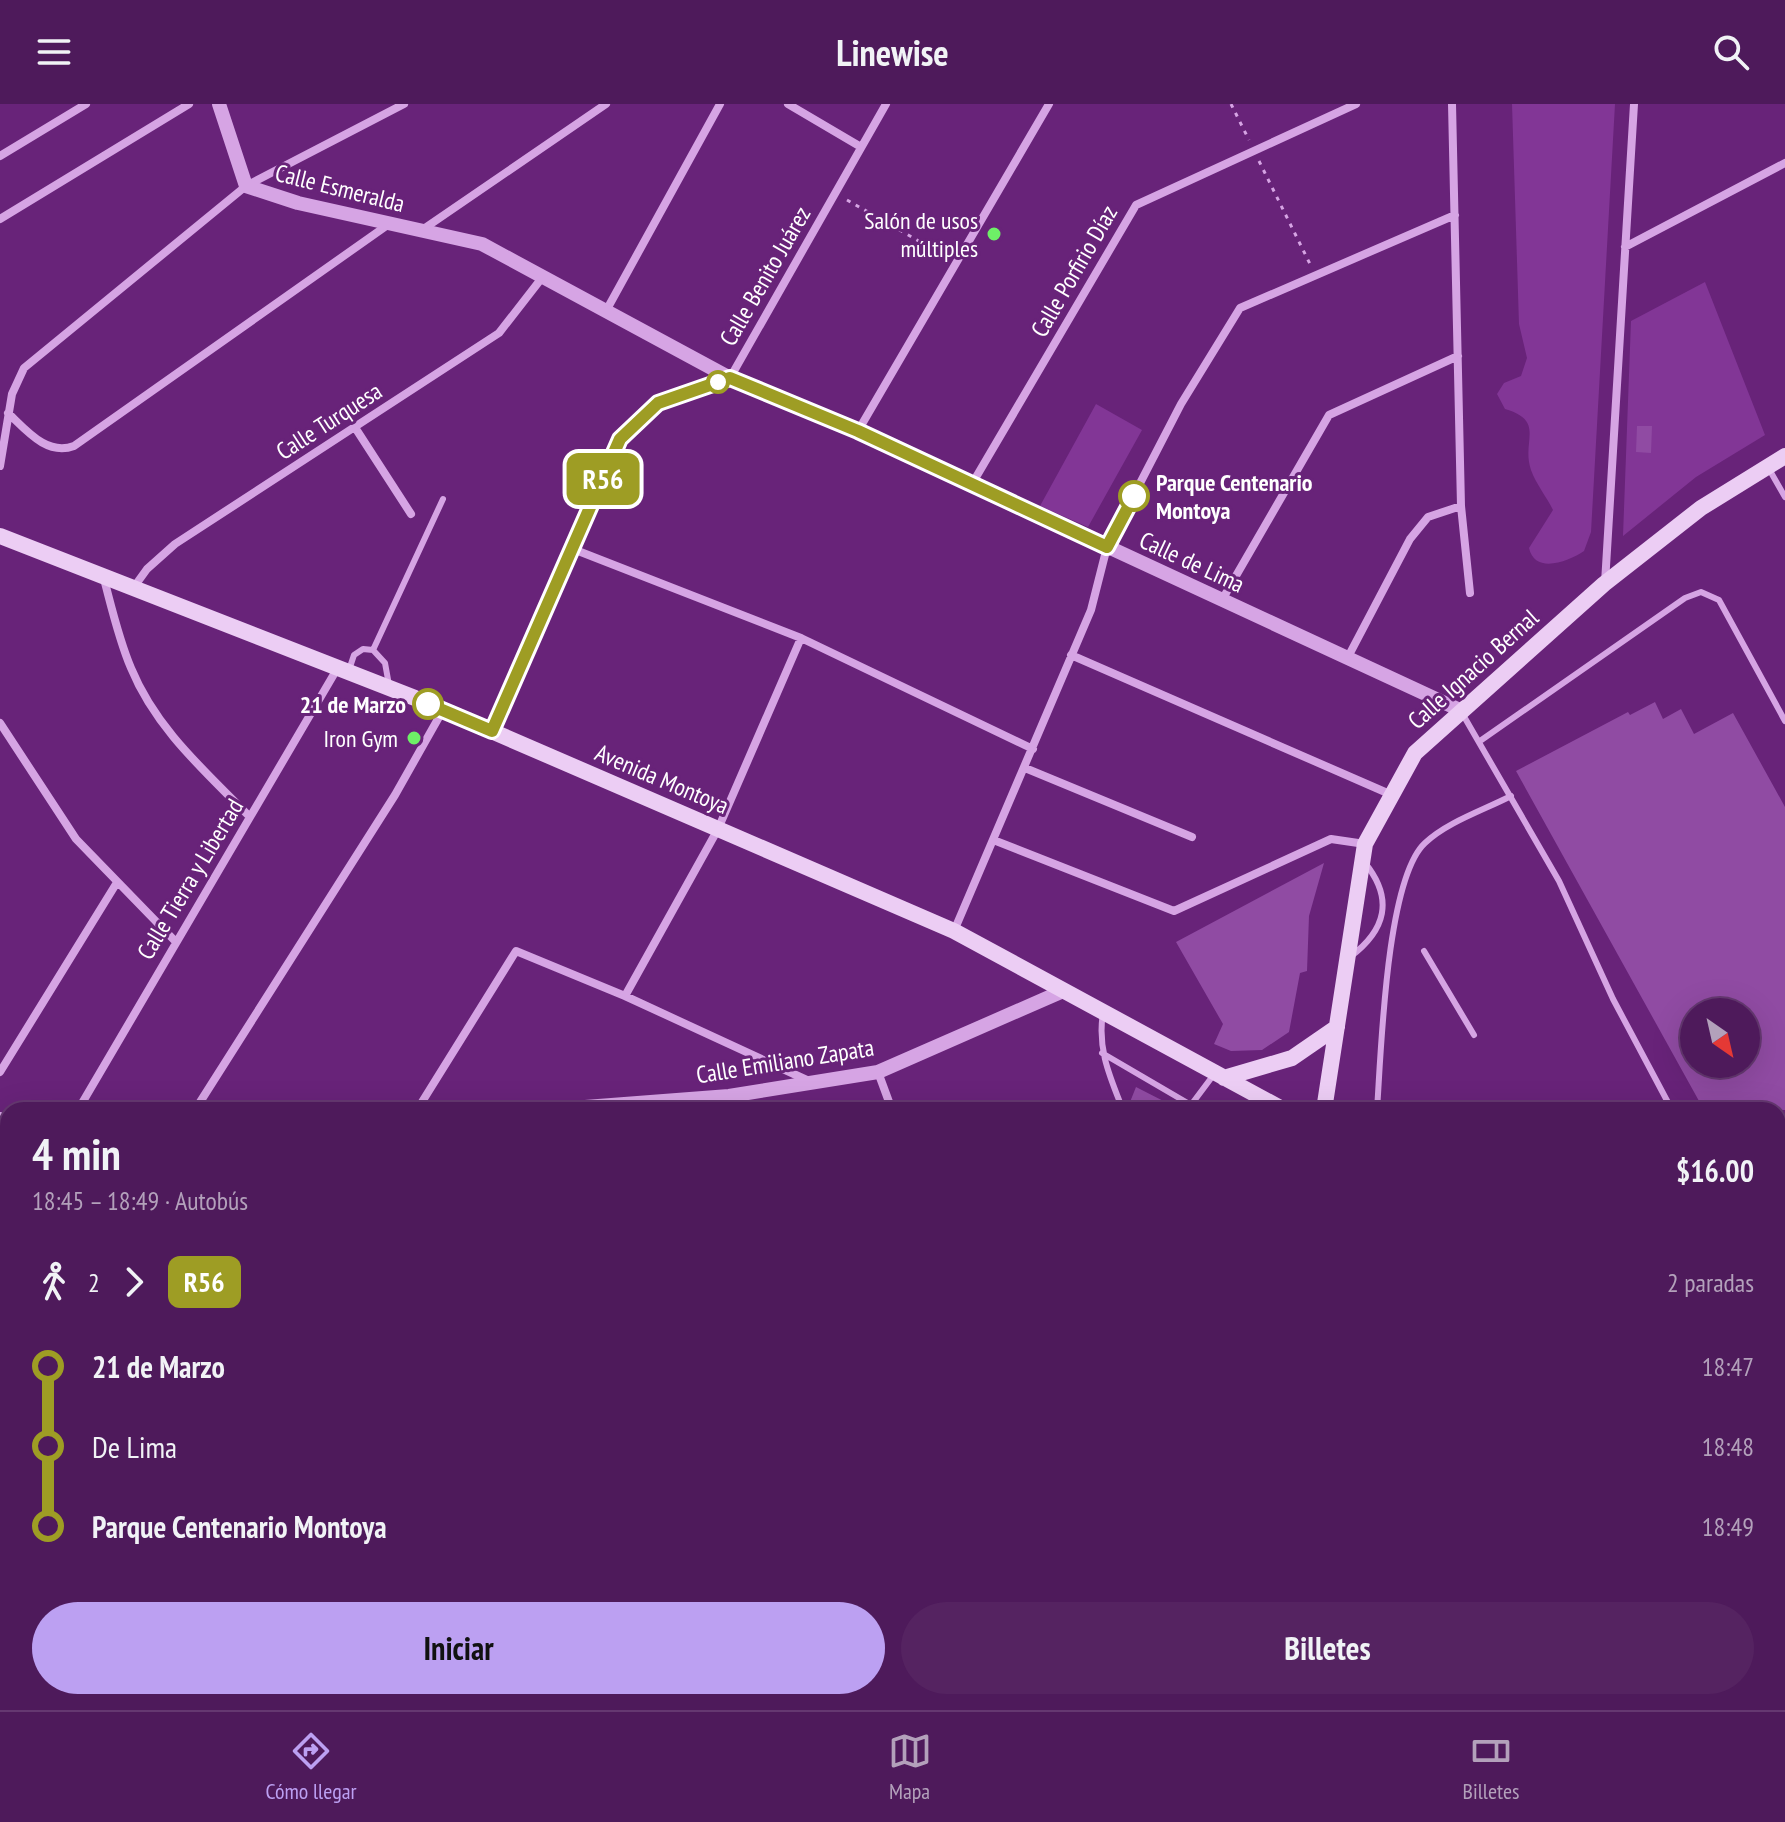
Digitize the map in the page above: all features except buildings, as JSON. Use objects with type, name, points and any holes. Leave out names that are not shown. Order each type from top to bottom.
[{"type":"main road","name":"Calle Ignacio Bernal","points":[[1325,1102],[1364,852],[1415,753],[1604,584],[1701,508],[1785,456]]},
{"type":"main road","name":"Avenida Montoya","points":[[0,536],[443,710],[954,931],[1220,1076],[1261,1102]]},
{"type":"main road","points":[[1220,1076],[1292,1058],[1337,1027]]},
{"type":"street","points":[[0,156],[86,104]]},
{"type":"street","points":[[0,219],[189,104]]},
{"type":"street","points":[[223,105],[246,186],[404,104]]},
{"type":"street","points":[[422,230],[606,104]]},
{"type":"street","points":[[606,311],[720,104]]},
{"type":"street","points":[[788,104],[861,147]]},
{"type":"street","name":"Calle Benito Juárez","points":[[492,731],[620,439],[658,403],[730,378],[886,104]]},
{"type":"street","points":[[858,431],[1049,104]]},
{"type":"street","name":"Calle Porfirio Díaz","points":[[972,484],[1136,205],[1356,104]]},
{"type":"street","points":[[1452,104],[1461,506],[1470,593]]},
{"type":"street","points":[[1604,584],[1634,104]]},
{"type":"street","points":[[1625,247],[1785,163]]},
{"type":"street","name":"Calle Esmeralda","points":[[0,466],[8,413],[24,368],[246,186],[285,200],[482,244],[507,256],[541,279],[730,378]]},
{"type":"street","points":[[954,931],[996,841],[1091,610],[1107,547],[1181,404],[1240,308],[1455,215]]},
{"type":"street","points":[[8,413],[50,447],[60,451],[74,446],[389,224]]},
{"type":"street","name":"Calle Turquesa","points":[[132,590],[147,569],[175,544],[356,429],[499,333],[541,279]]},
{"type":"street","points":[[1221,601],[1329,415],[1458,356]]},
{"type":"street","name":"Calle de Lima","points":[[730,378],[858,431],[1460,710]]},
{"type":"street","points":[[356,429],[411,514]]},
{"type":"street","points":[[1348,657],[1410,539],[1428,517],[1461,506]]},
{"type":"street","points":[[573,549],[801,638],[1033,749]]},
{"type":"street","points":[[104,579],[122,646],[148,703],[170,735],[250,817]]},
{"type":"street","points":[[625,996],[718,829],[801,638]]},
{"type":"street","points":[[1071,655],[1392,795]]},
{"type":"street","name":"Calle Tierra y Libertad","points":[[83,1102],[250,817],[342,671]]},
{"type":"street","points":[[200,1102],[395,795],[443,710]]},
{"type":"street","points":[[0,723],[76,839],[116,884],[176,942]]},
{"type":"street","points":[[1025,768],[1192,837]]},
{"type":"street","points":[[996,841],[1174,911],[1331,839],[1364,852]]},
{"type":"street","points":[[0,1072],[116,884]]},
{"type":"street","points":[[422,1102],[516,951],[625,996],[809,1082]]},
{"type":"street","name":"Calle Emiliano Zapata","points":[[736,1102],[809,1082],[878,1072],[1063,991]]},
{"type":"street","points":[[878,1072],[889,1102]]},
{"type":"lane","points":[[1768,465],[1785,497]]},
{"type":"lane","points":[[373,650],[443,499]]},
{"type":"lane","points":[[1480,741],[1685,598],[1701,592],[1719,600],[1785,721]]},
{"type":"lane","points":[[342,671],[354,655],[363,649],[373,650],[385,663],[390,689]]},
{"type":"lane","points":[[1460,710],[1559,881],[1613,999],[1668,1102]]},
{"type":"lane","points":[[1377,1102],[1384,997],[1407,871],[1425,843],[1511,796]]},
{"type":"lane","points":[[1347,960],[1376,935],[1383,894],[1364,852]]},
{"type":"lane","points":[[1424,951],[1474,1035]]},
{"type":"lane","points":[[1103,1013],[1099,1037],[1102,1053],[1120,1102]]},
{"type":"lane","points":[[1102,1053],[1186,1102]]},
{"type":"lane","points":[[1194,1102],[1220,1076]]},
{"type":"path","points":[[1231,104],[1315,273]]},
{"type":"path","points":[[835,193],[955,262]]},
{"type":"shaded area","points":[[1512,104],[1615,104],[1591,532],[1584,551],[1570,559],[1553,563],[1538,561],[1529,548],[1553,510],[1531,470],[1529,426],[1517,414],[1505,409],[1497,394],[1504,383],[1521,376],[1527,358],[1519,324]]},
{"type":"shaded area","points":[[1705,282],[1765,435],[1696,477],[1623,536],[1631,321]]},
{"type":"shaded area","points":[[1096,404],[1142,430],[1088,527],[1040,506]]},
{"type":"bus line","name":"R56","points":[[428,704],[492,731],[620,439],[658,403],[730,378],[858,431],[1107,547],[1134,496]]},
{"type":"place","name":"Salón de usos múltiples","points":[[994,234]]},
{"type":"place","name":"Parque Centenario Montoya","points":[[1134,496]]},
{"type":"place","name":"21 de Marzo","points":[[428,704]]},
{"type":"place","name":"Iron Gym","points":[[414,738]]}]
